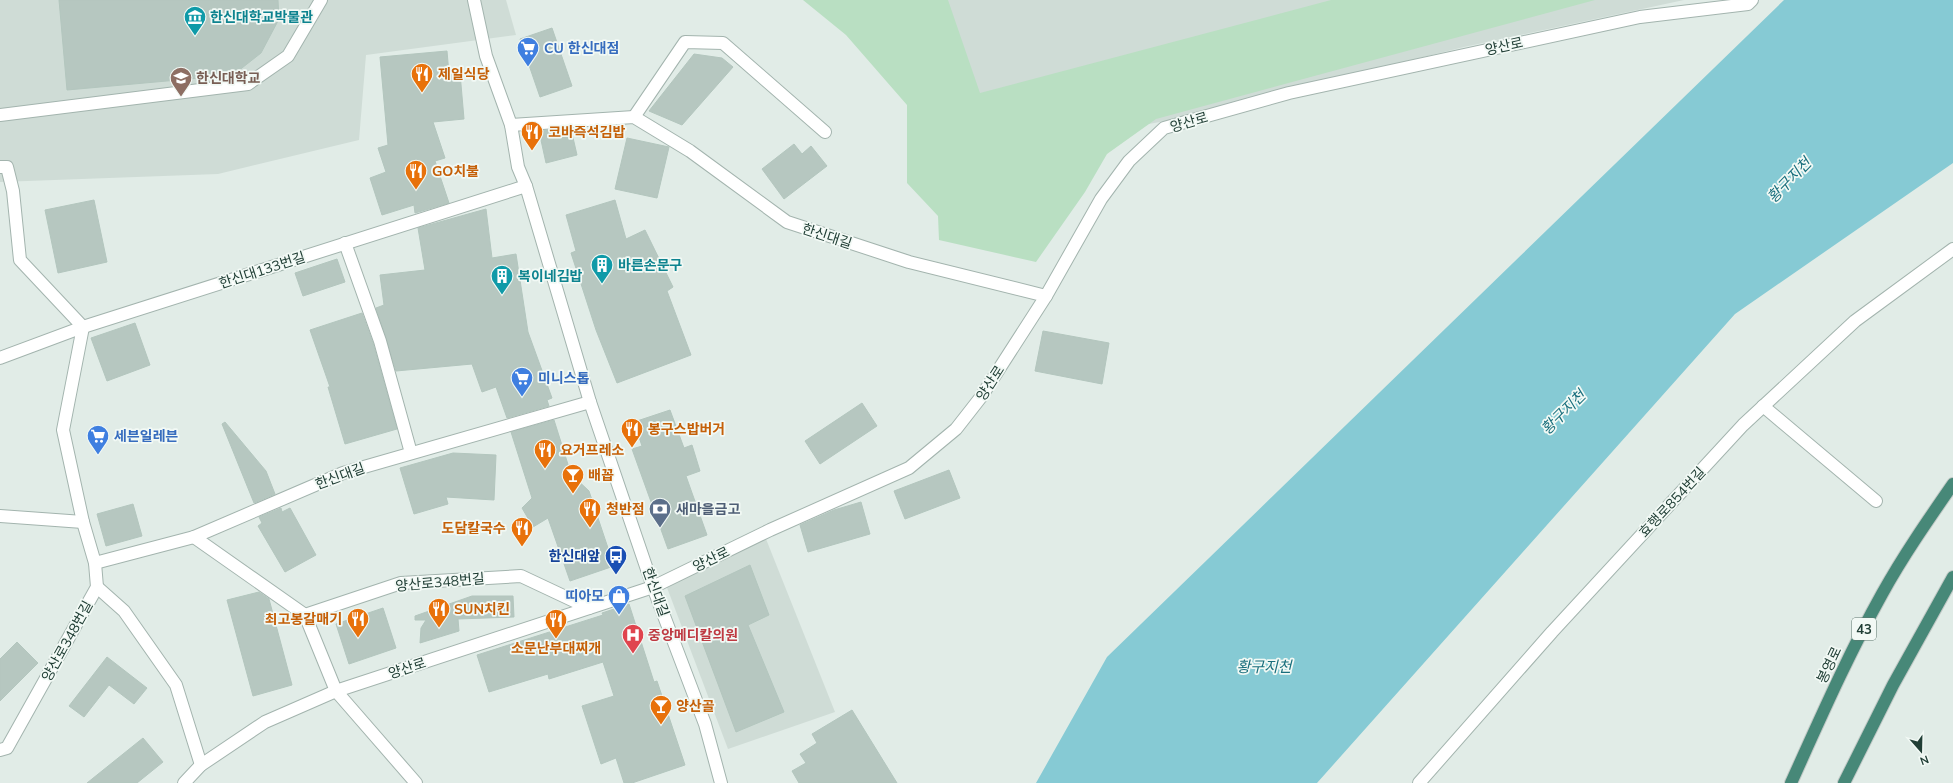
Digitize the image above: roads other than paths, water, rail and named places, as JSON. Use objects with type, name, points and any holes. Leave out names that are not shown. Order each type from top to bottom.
[{"type":"highway","name":"봉영로","points":[[1791,783],[1846,663],[1883,593],[1953,484]]},
{"type":"highway","points":[[1844,783],[1893,685],[1953,577]]},
{"type":"street","name":"한신대길","points":[[474,0],[486,56],[511,126],[518,167],[526,186],[590,402],[653,587],[705,724],[721,783]]},
{"type":"street","points":[[1734,0],[1750,2]]},
{"type":"street","points":[[0,115],[248,84],[288,56],[324,1]]},
{"type":"street","name":"양산로","points":[[184,783],[201,765],[265,722],[336,691],[653,587],[770,530],[909,468],[956,429],[981,398],[1046,296],[1101,199],[1129,161],[1164,128],[1289,93],[1640,17],[1750,2]]},
{"type":"street","points":[[511,126],[634,117],[685,42],[723,43],[825,132]]},
{"type":"street","name":"한신대길","points":[[634,117],[690,150],[786,222],[909,262],[1046,296]]},
{"type":"street","points":[[0,168],[7,167],[12,191],[20,260],[83,327]]},
{"type":"street","name":"한신대133번길","points":[[0,358],[83,327],[526,186]]},
{"type":"street","points":[[345,243],[380,341],[411,453]]},
{"type":"street","name":"효행로854번길","points":[[1419,783],[1552,632],[1743,425],[1856,321],[1953,250]]},
{"type":"street","name":"양산로348번길","points":[[0,750],[6,748],[97,587],[95,563],[83,522],[63,430],[83,327]]},
{"type":"street","name":"한신대길","points":[[95,563],[194,536],[343,473],[590,402]]},
{"type":"street","points":[[1763,406],[1876,501]]},
{"type":"street","points":[[0,516],[83,522]]},
{"type":"street","points":[[194,536],[305,615],[336,691],[416,783]]},
{"type":"street","name":"양산로348번길","points":[[305,615],[401,583],[521,576],[589,608]]},
{"type":"street","points":[[97,587],[124,611],[176,685],[201,765]]},
{"type":"water","name":"황구지천","points":[[1784,0],[1953,0],[1953,163],[1735,314],[1317,783],[1036,783],[1107,657]]},
{"type":"place","name":"한신대학교박물관","points":[[195,36]]},
{"type":"place","name":"CU 한신대점","points":[[528,68]]},
{"type":"place","name":"제일식당","points":[[422,94]]},
{"type":"place","name":"한신대학교","points":[[181,98]]},
{"type":"place","name":"코바즉석김밥","points":[[532,152]]},
{"type":"place","name":"GO치불","points":[[416,190]]},
{"type":"place","name":"바른손문구","points":[[602,284]]},
{"type":"place","name":"복이네김밥","points":[[502,296]]},
{"type":"place","name":"미니스톱","points":[[522,398]]},
{"type":"place","name":"봉구스밥버거","points":[[632,448]]},
{"type":"place","name":"세븐일레븐","points":[[98,456]]},
{"type":"place","name":"요거프레소","points":[[545,470]]},
{"type":"place","name":"배꼽","points":[[573,494]]},
{"type":"place","name":"청반점","points":[[590,528]]},
{"type":"place","name":"새마을금고","points":[[660,528]]},
{"type":"place","name":"도담칼국수","points":[[522,548]]},
{"type":"place","name":"한신대앞","points":[[616,576]]},
{"type":"place","name":"띠아모","points":[[619,616]]},
{"type":"place","name":"SUN치킨","points":[[439,628]]},
{"type":"place","name":"최고봉갈매기","points":[[358,638]]},
{"type":"place","name":"소문난부대찌개","points":[[556,640]]},
{"type":"place","name":"중앙메디칼의원","points":[[633,654]]},
{"type":"place","name":"양산골","points":[[661,726]]}]
